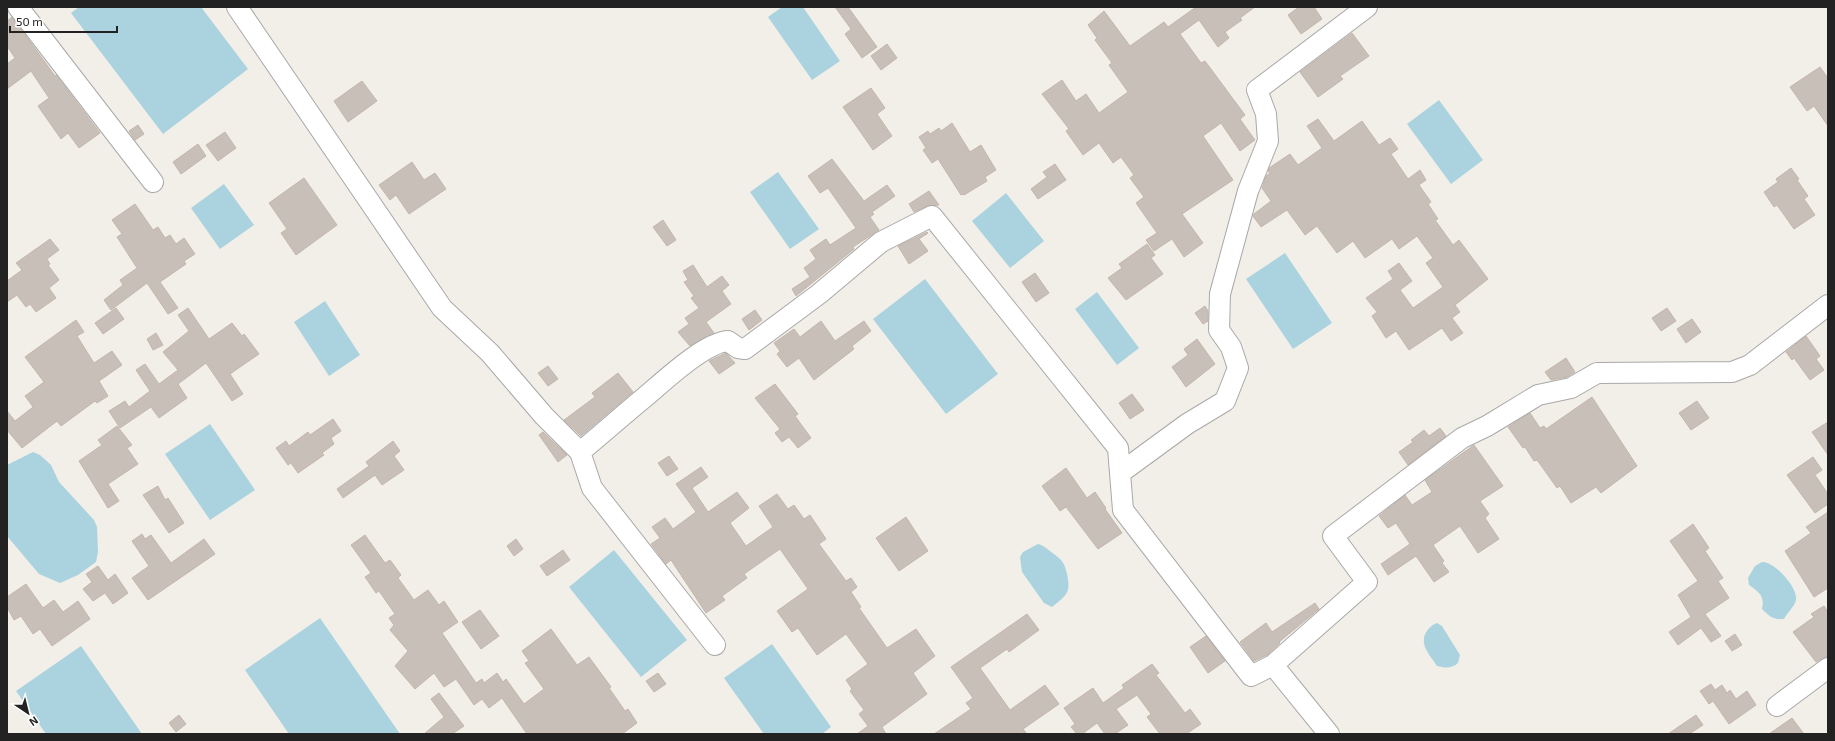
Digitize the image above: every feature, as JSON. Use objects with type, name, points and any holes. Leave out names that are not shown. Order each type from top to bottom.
[{"type":"street","points":[[18,7],[153,182]]},
{"type":"street","points":[[237,7],[442,308],[490,353],[544,416],[580,452],[592,488],[715,645]]},
{"type":"street","points":[[1120,473],[1187,424],[1225,401],[1238,368],[1231,347],[1219,330],[1220,294],[1248,191],[1268,141],[1266,114],[1257,90],[1367,7]]},
{"type":"street","points":[[580,452],[684,365],[710,348],[724,341],[728,341],[738,348],[745,350],[819,294],[881,242],[932,216],[1118,448],[1123,510],[1250,676],[1273,665],[1368,582],[1333,536],[1462,438],[1487,426],[1538,395],[1571,388],[1597,373],[1732,372],[1750,365],[1828,306]]},
{"type":"street","points":[[1273,665],[1329,734]]},
{"type":"street","points":[[1777,706],[1828,668]]},
{"type":"water","points":[[79,7],[201,7],[248,69],[163,134],[71,13]]},
{"type":"water","points":[[782,7],[803,7],[840,61],[812,80],[768,17]]},
{"type":"water","points":[[1439,100],[1483,160],[1451,184],[1407,124]]},
{"type":"water","points":[[778,172],[819,229],[790,249],[750,192]]},
{"type":"water","points":[[224,184],[254,225],[220,249],[191,208]]},
{"type":"water","points":[[1006,193],[1044,241],[1010,268],[972,221]]},
{"type":"water","points":[[1285,253],[1332,323],[1293,349],[1246,279]]},
{"type":"water","points":[[925,279],[998,374],[946,414],[873,319]]},
{"type":"water","points":[[1097,292],[1139,348],[1117,365],[1075,309]]},
{"type":"water","points":[[325,301],[360,355],[329,376],[294,322]]},
{"type":"water","points":[[210,424],[255,490],[210,520],[165,454]]},
{"type":"water","points":[[33,452],[40,455],[51,465],[59,482],[94,520],[97,527],[98,552],[96,562],[78,575],[60,583],[39,574],[7,536],[7,465]]},
{"type":"water","points":[[1038,544],[1046,548],[1061,560],[1067,574],[1067,593],[1052,607],[1044,603],[1022,572],[1020,557],[1023,552]]},
{"type":"water","points":[[614,550],[687,640],[641,677],[569,587]]},
{"type":"water","points":[[1762,562],[1767,563],[1779,570],[1789,582],[1796,595],[1796,600],[1793,607],[1784,619],[1769,616],[1762,609],[1762,598],[1756,590],[1749,585],[1748,578],[1755,566]]},
{"type":"water","points":[[320,618],[400,734],[289,734],[245,670]]},
{"type":"water","points":[[1437,623],[1442,626],[1460,655],[1458,663],[1450,667],[1445,668],[1437,666],[1428,654],[1424,645],[1427,631],[1431,626]]},
{"type":"water","points":[[772,644],[831,727],[822,734],[764,734],[724,678]]},
{"type":"water","points":[[81,646],[142,734],[46,734],[16,691]]},
{"type":"building","points":[[835,7],[848,7],[877,47],[862,58],[845,34],[851,29]]},
{"type":"building","points":[[1196,7],[1255,7],[1240,18],[1242,20],[1225,32],[1229,38],[1218,47],[1199,20],[1180,34],[1201,63],[1205,61],[1245,115],[1240,119],[1255,140],[1240,151],[1221,123],[1203,136],[1233,180],[1182,214],[1203,243],[1184,257],[1172,239],[1154,251],[1146,240],[1157,233],[1136,203],[1144,197],[1130,178],[1134,175],[1121,157],[1113,163],[1099,143],[1083,155],[1066,131],[1069,129],[1042,94],[1062,80],[1076,101],[1086,94],[1099,113],[1128,92],[1109,65],[1112,63],[1095,40],[1097,38],[1088,25],[1104,11],[1130,46],[1164,22],[1168,27]]},
{"type":"building","points":[[1299,7],[1314,7],[1322,19],[1301,34],[1288,15]]},
{"type":"building","points":[[12,17],[55,76],[56,75],[100,133],[79,148],[68,133],[61,139],[38,106],[49,98],[31,71],[7,89],[7,64],[15,58],[7,46],[7,21]]},
{"type":"building","points":[[1352,33],[1369,56],[1340,76],[1343,79],[1318,97],[1300,72]]},
{"type":"building","points":[[887,44],[897,58],[881,70],[871,56]]},
{"type":"building","points":[[1820,67],[1828,78],[1828,126],[1814,106],[1807,111],[1790,87]]},
{"type":"building","points":[[362,81],[377,101],[348,122],[334,101]]},
{"type":"building","points":[[871,88],[885,108],[877,114],[892,136],[873,150],[843,107]]},
{"type":"building","points":[[1318,119],[1334,141],[1362,121],[1379,145],[1390,138],[1398,149],[1391,154],[1408,179],[1420,170],[1426,180],[1419,185],[1431,202],[1428,204],[1438,219],[1435,220],[1453,245],[1459,240],[1488,279],[1455,305],[1460,312],[1452,318],[1463,333],[1451,341],[1442,328],[1409,350],[1396,331],[1386,338],[1372,316],[1377,312],[1366,298],[1393,279],[1388,271],[1399,263],[1412,281],[1400,290],[1413,308],[1443,287],[1426,263],[1433,258],[1417,236],[1399,249],[1392,239],[1365,258],[1353,241],[1337,253],[1317,226],[1305,235],[1287,210],[1261,227],[1253,216],[1271,201],[1262,188],[1266,176],[1270,173],[1268,171],[1269,168],[1290,154],[1298,165],[1322,148],[1307,126]]},
{"type":"building","points":[[952,123],[970,152],[981,145],[996,170],[985,177],[987,181],[964,195],[961,195],[938,159],[932,163],[923,150],[926,148],[919,137],[928,131],[930,134],[939,128],[941,131]]},
{"type":"building","points":[[138,125],[144,134],[135,140],[129,131]]},
{"type":"building","points":[[225,132],[236,148],[218,161],[206,145]]},
{"type":"building","points":[[198,144],[206,156],[181,174],[173,162]]},
{"type":"building","points":[[832,159],[864,201],[887,185],[895,196],[872,212],[874,214],[870,217],[879,230],[853,247],[854,249],[796,296],[792,289],[810,277],[804,268],[816,259],[810,250],[826,239],[830,245],[856,228],[828,188],[820,193],[808,176]]},
{"type":"building","points":[[412,162],[424,180],[435,173],[446,189],[409,214],[396,195],[390,200],[379,185]]},
{"type":"building","points":[[1055,164],[1066,180],[1038,199],[1031,189],[1047,177],[1043,172]]},
{"type":"building","points":[[1791,168],[1808,196],[1804,199],[1815,215],[1794,229],[1777,205],[1774,207],[1764,192],[1778,182],[1776,179]]},
{"type":"building","points":[[304,178],[337,225],[296,255],[281,233],[287,229],[269,203]]},
{"type":"building","points":[[929,191],[939,205],[927,206],[914,212],[909,204]]},
{"type":"building","points":[[135,204],[153,230],[158,227],[165,238],[170,235],[176,244],[184,238],[195,254],[184,261],[186,264],[160,282],[178,308],[168,314],[147,283],[111,310],[104,300],[123,285],[120,280],[137,268],[117,237],[122,234],[112,220]]},
{"type":"building","points":[[663,220],[676,240],[667,246],[653,227]]},
{"type":"building","points":[[927,232],[928,233],[919,239],[928,251],[909,264],[898,246]]},
{"type":"building","points":[[50,239],[59,250],[47,259],[50,264],[48,265],[59,280],[49,288],[56,298],[36,312],[30,304],[26,307],[17,295],[7,302],[7,281],[22,270],[16,263]]},
{"type":"building","points":[[1147,244],[1155,255],[1151,258],[1163,274],[1126,300],[1108,278],[1122,268],[1119,264]]},
{"type":"building","points":[[693,265],[707,287],[722,276],[729,285],[722,291],[731,304],[706,322],[714,333],[690,346],[678,332],[689,324],[685,318],[699,308],[691,298],[694,296],[684,282],[688,280],[683,271]]},
{"type":"building","points":[[1035,273],[1049,293],[1036,302],[1022,282]]},
{"type":"building","points":[[1205,306],[1208,311],[1208,321],[1203,324],[1195,313]]},
{"type":"building","points":[[116,308],[124,319],[103,334],[95,323]]},
{"type":"building","points":[[188,308],[209,339],[232,323],[242,336],[244,334],[259,354],[230,374],[243,394],[232,401],[206,363],[178,384],[187,398],[159,418],[151,407],[120,428],[109,411],[125,401],[129,407],[150,391],[136,370],[145,364],[159,384],[178,370],[163,352],[189,331],[178,315]]},
{"type":"building","points":[[1667,308],[1676,321],[1661,331],[1652,318]]},
{"type":"building","points":[[755,310],[762,320],[749,330],[742,319]]},
{"type":"building","points":[[1692,319],[1701,332],[1686,343],[1677,329]]},
{"type":"building","points":[[76,320],[84,332],[77,336],[94,363],[112,351],[122,365],[99,381],[108,396],[97,403],[95,401],[61,426],[57,421],[22,448],[7,430],[7,411],[15,421],[33,407],[25,396],[44,382],[25,357]]},
{"type":"building","points":[[821,321],[835,341],[864,321],[871,331],[852,346],[854,349],[814,380],[799,358],[787,367],[777,354],[780,351],[774,343],[794,329],[800,337]]},
{"type":"building","points":[[156,333],[163,345],[153,350],[147,339]]},
{"type":"building","points":[[1806,336],[1820,356],[1816,359],[1824,370],[1810,380],[1794,358],[1792,360],[1786,352]]},
{"type":"building","points":[[1197,339],[1215,364],[1186,387],[1172,367],[1188,355],[1184,349]]},
{"type":"building","points":[[726,353],[735,363],[719,374],[709,361]]},
{"type":"building","points":[[1566,358],[1575,372],[1567,377],[1551,380],[1545,372]]},
{"type":"building","points":[[548,366],[558,379],[548,386],[538,373]]},
{"type":"building","points":[[618,373],[633,392],[581,436],[564,420],[595,397],[592,393]]},
{"type":"building","points":[[775,384],[798,414],[795,416],[811,438],[798,448],[789,437],[782,442],[775,433],[780,429],[755,398]]},
{"type":"building","points":[[1132,394],[1144,410],[1130,419],[1119,403]]},
{"type":"building","points":[[1592,397],[1637,466],[1601,493],[1596,487],[1571,503],[1560,486],[1557,488],[1537,460],[1534,461],[1525,447],[1523,448],[1508,427],[1530,413],[1540,428],[1544,426],[1546,429]]},
{"type":"building","points":[[1697,401],[1709,418],[1691,430],[1679,413]]},
{"type":"building","points":[[333,419],[341,431],[331,438],[334,444],[322,453],[324,455],[298,473],[291,463],[288,465],[276,448],[286,441],[289,446],[308,432],[310,435]]},
{"type":"building","points":[[1828,422],[1828,455],[1812,432]]},
{"type":"building","points":[[117,426],[132,445],[127,448],[138,464],[108,484],[119,501],[108,508],[79,461],[102,445],[98,440]]},
{"type":"building","points":[[1440,428],[1446,436],[1408,465],[1399,452],[1413,442],[1411,440],[1424,430],[1429,436]]},
{"type":"building","points":[[543,432],[567,455],[558,462],[539,435]]},
{"type":"building","points":[[393,441],[400,451],[394,456],[404,470],[382,485],[375,475],[343,498],[337,489],[369,466],[366,462]]},
{"type":"building","points":[[1474,445],[1503,486],[1480,501],[1489,514],[1485,518],[1499,539],[1478,553],[1460,526],[1433,545],[1444,561],[1442,563],[1449,572],[1434,582],[1416,556],[1388,575],[1381,564],[1410,544],[1396,523],[1388,528],[1379,516],[1405,495],[1412,505],[1432,492],[1425,480]]},
{"type":"building","points":[[669,456],[678,469],[667,476],[658,463]]},
{"type":"building","points":[[1813,457],[1822,470],[1815,475],[1828,494],[1828,504],[1815,513],[1787,475]]},
{"type":"building","points":[[701,467],[708,477],[692,488],[708,512],[737,492],[749,508],[730,523],[746,546],[773,527],[759,506],[777,494],[788,509],[794,505],[804,519],[810,515],[826,539],[819,544],[846,581],[851,578],[857,587],[851,592],[861,607],[859,608],[887,648],[916,629],[935,656],[913,673],[927,694],[882,727],[886,734],[857,734],[868,726],[859,714],[864,710],[850,691],[852,689],[846,680],[868,664],[846,634],[817,655],[798,628],[792,632],[777,611],[808,589],[780,549],[744,574],[747,578],[722,596],[725,600],[706,613],[671,560],[666,564],[651,544],[660,538],[652,527],[665,518],[673,529],[696,512],[676,484]]},
{"type":"building","points":[[1066,468],[1087,498],[1095,492],[1122,533],[1098,549],[1066,507],[1060,511],[1042,486]]},
{"type":"building","points":[[158,486],[165,500],[168,498],[184,523],[169,533],[143,495]]},
{"type":"building","points":[[1828,512],[1828,588],[1814,597],[1785,551],[1811,533],[1806,527]]},
{"type":"building","points":[[906,517],[928,551],[899,571],[876,538]]},
{"type":"building","points":[[1693,524],[1709,548],[1705,551],[1723,578],[1718,581],[1729,598],[1705,614],[1721,636],[1711,642],[1701,628],[1678,645],[1669,632],[1691,617],[1678,595],[1698,581],[1670,541]]},
{"type":"building","points":[[142,534],[145,539],[151,535],[171,563],[204,539],[215,554],[148,600],[132,578],[149,566],[132,541]]},
{"type":"building","points":[[365,535],[385,563],[390,560],[401,575],[398,578],[414,600],[428,590],[439,605],[444,601],[458,622],[442,633],[476,683],[482,679],[484,683],[497,673],[503,682],[506,679],[524,704],[544,689],[525,663],[529,661],[522,651],[551,629],[577,665],[589,657],[611,687],[609,688],[625,711],[628,709],[637,723],[622,734],[527,734],[502,698],[489,708],[482,699],[474,705],[456,679],[444,687],[434,673],[415,689],[395,666],[408,651],[390,630],[394,625],[389,618],[395,614],[379,591],[376,593],[365,577],[371,573],[351,545]]},
{"type":"building","points":[[516,539],[523,549],[514,556],[507,546]]},
{"type":"building","points":[[563,550],[570,560],[547,576],[540,566]]},
{"type":"building","points":[[98,566],[108,580],[115,574],[128,593],[113,604],[105,593],[93,601],[83,589],[92,582],[86,574]]},
{"type":"building","points":[[26,584],[43,608],[54,600],[63,612],[78,601],[90,619],[52,646],[40,629],[33,634],[21,616],[14,620],[7,607],[7,597]]},
{"type":"building","points":[[1315,603],[1319,609],[1279,642],[1280,643],[1267,655],[1254,661],[1240,642],[1266,623],[1272,632]]},
{"type":"building","points":[[1824,606],[1828,612],[1828,656],[1816,662],[1793,632],[1814,617],[1811,614]]},
{"type":"building","points":[[480,610],[499,636],[481,649],[462,622]]},
{"type":"building","points":[[1027,614],[1039,630],[1009,652],[1007,649],[980,668],[1010,710],[1045,685],[1059,704],[1023,729],[1027,734],[934,734],[971,709],[966,703],[973,698],[951,667]]},
{"type":"building","points":[[1735,634],[1742,645],[1732,651],[1725,641]]},
{"type":"building","points":[[1206,636],[1225,661],[1208,673],[1190,647]]},
{"type":"building","points":[[1152,664],[1159,673],[1156,675],[1185,713],[1190,709],[1201,724],[1186,734],[1160,734],[1147,717],[1151,714],[1137,695],[1116,709],[1128,725],[1115,734],[1105,734],[1097,723],[1082,734],[1077,734],[1071,727],[1075,724],[1064,708],[1093,688],[1103,703],[1124,688],[1122,685]]},
{"type":"building","points":[[658,673],[666,684],[654,692],[646,681]]},
{"type":"building","points":[[1711,684],[1715,690],[1722,685],[1727,693],[1730,690],[1736,699],[1747,691],[1756,705],[1729,724],[1713,701],[1709,704],[1700,691]]},
{"type":"building","points":[[439,693],[464,726],[452,734],[424,734],[444,717],[431,699]]},
{"type":"building","points":[[179,715],[186,724],[176,732],[169,723]]},
{"type":"building","points":[[1696,715],[1703,725],[1689,734],[1668,734]]},
{"type":"building","points":[[1792,718],[1804,734],[1769,734]]}]
